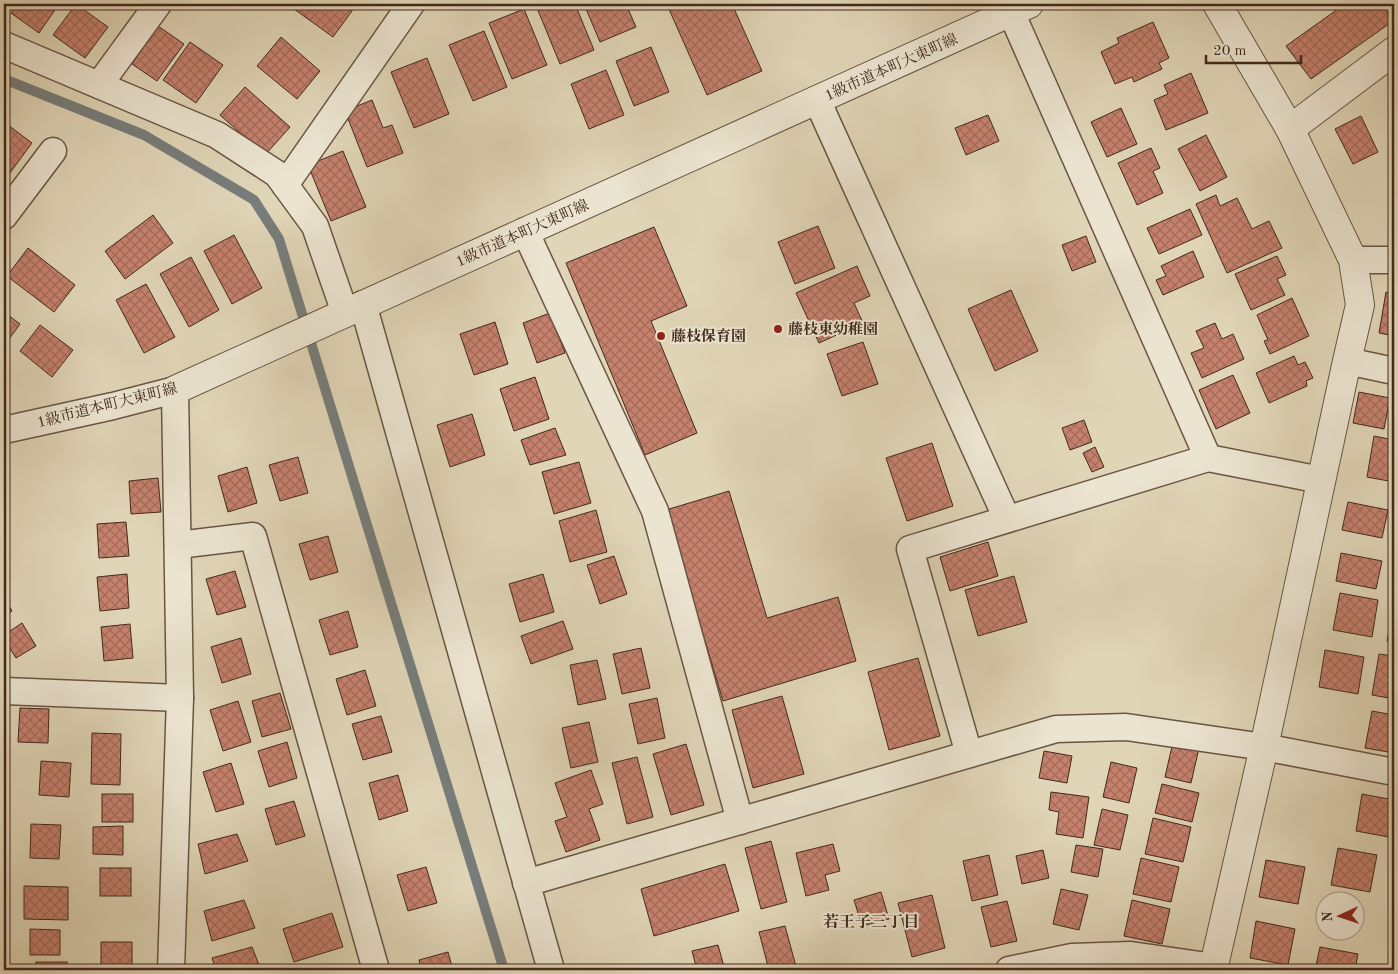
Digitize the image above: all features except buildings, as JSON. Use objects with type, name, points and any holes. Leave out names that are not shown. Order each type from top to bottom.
[{"type":"street","points":[[99,85],[158,4]]},
{"type":"street","points":[[285,185],[411,4]]},
{"type":"street","points":[[1009,970],[1072,957],[1131,954],[1214,969],[1360,305],[1353,260],[1290,129],[1217,4]]},
{"type":"street","points":[[1020,8],[1208,458]]},
{"type":"street","name":"1級市道本町大東町線","points":[[4,430],[175,390],[1020,8]]},
{"type":"street","points":[[4,45],[217,135],[277,174],[315,226],[354,309],[551,970]]},
{"type":"street","points":[[1290,129],[1394,51]]},
{"type":"street","points":[[817,100],[1007,519]]},
{"type":"street","points":[[4,216],[53,150]]},
{"type":"street","points":[[525,231],[655,511],[740,820]]},
{"type":"street","points":[[1353,260],[1394,260]]},
{"type":"street","points":[[1347,361],[1394,371]]},
{"type":"street","points":[[171,970],[180,698],[175,390]]},
{"type":"street","points":[[969,754],[910,549],[1208,458],[1321,480]]},
{"type":"street","points":[[178,544],[252,536],[368,969]]},
{"type":"street","points":[[4,690],[180,698]]},
{"type":"street","points":[[526,883],[1056,729],[1126,726],[1264,747],[1394,772]]},
{"type":"waterway","points":[[4,79],[144,135],[254,200],[279,239],[504,970]]},
{"type":"place","name":"藤枝東幼稚園","points":[[778,329]]},
{"type":"place","name":"藤枝保育園","points":[[661,336]]},
{"type":"district","name":"若王子三丁目","points":[[871,921]]}]
